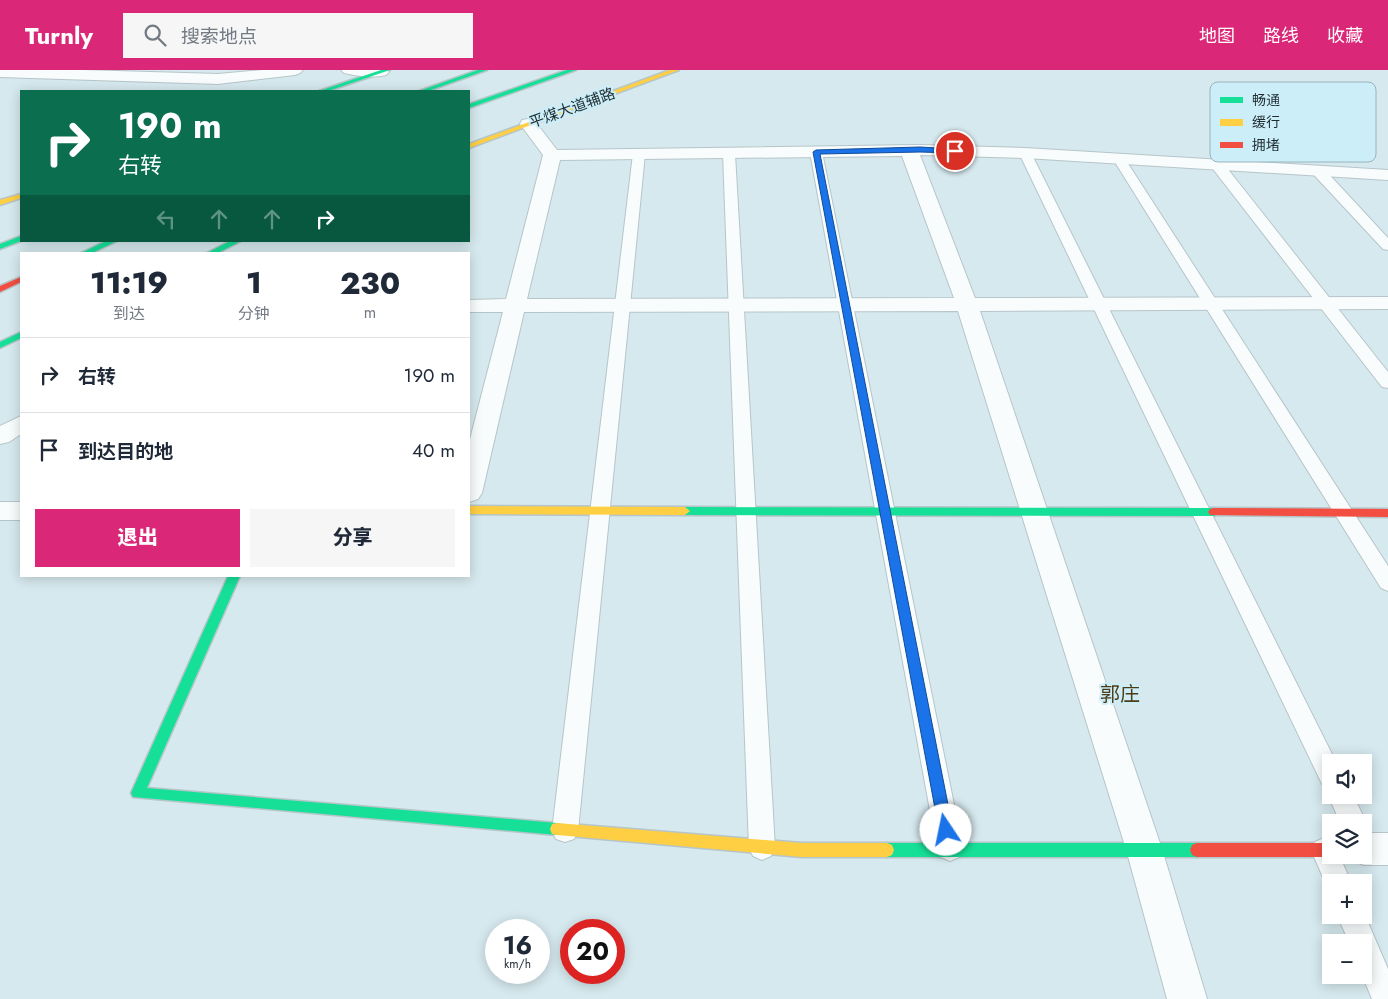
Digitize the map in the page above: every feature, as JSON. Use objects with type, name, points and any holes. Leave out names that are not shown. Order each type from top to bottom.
[{"type":"main road","points":[[425,90],[484,70]]},
{"type":"main road","points":[[470,106],[573,70]]},
{"type":"main road","name":"平煤大道辅路","points":[[470,146],[676,70]]},
{"type":"main road","points":[[325,90],[384,71]]},
{"type":"main road","points":[[0,203],[20,196]]},
{"type":"main road","points":[[0,247],[20,238]]},
{"type":"main road","points":[[87,252],[111,242]]},
{"type":"main road","points":[[213,252],[236,242]]},
{"type":"main road","points":[[0,288],[20,279]]},
{"type":"main road","points":[[0,345],[20,335]]},
{"type":"main road","points":[[470,510],[1388,513]]},
{"type":"main road","points":[[234,577],[138,793],[802,850],[1322,850]]},
{"type":"street","points":[[349,70],[384,71]]},
{"type":"street","points":[[0,72],[218,79],[285,71]]},
{"type":"street","points":[[528,124],[552,155]]},
{"type":"street","points":[[552,155],[909,150],[1025,153],[1388,175]]},
{"type":"street","points":[[909,150],[967,304],[1144,849],[1187,999]]},
{"type":"street","points":[[470,489],[552,155]]},
{"type":"street","points":[[470,306],[1388,303]]},
{"type":"street","points":[[0,436],[20,425]]},
{"type":"street","points":[[0,511],[20,511]]},
{"type":"lane","points":[[816,152],[950,849]]},
{"type":"lane","points":[[1025,153],[1322,759]]},
{"type":"lane","points":[[565,831],[639,154]]},
{"type":"lane","points":[[730,154],[762,848]]},
{"type":"lane","points":[[1119,159],[1388,583]]},
{"type":"lane","points":[[1218,166],[1388,384]]},
{"type":"lane","points":[[1320,172],[1388,246]]},
{"type":"lane","points":[[1372,966],[1386,999]]},
{"type":"traffic: fast","points":[[325,90],[387,70]]},
{"type":"traffic: fast","points":[[425,90],[484,70]]},
{"type":"traffic: fast","points":[[470,106],[573,70]]},
{"type":"traffic: fast","points":[[0,247],[20,238]]},
{"type":"traffic: fast","points":[[88,252],[111,242]]},
{"type":"traffic: fast","points":[[213,252],[235,242]]},
{"type":"traffic: fast","points":[[0,345],[20,335]]},
{"type":"traffic: fast","points":[[685,511],[1214,512]]},
{"type":"traffic: fast","points":[[234,577],[138,793],[557,829]]},
{"type":"traffic: fast","points":[[887,850],[1197,850]]},
{"type":"traffic: slow","points":[[470,146],[676,70]]},
{"type":"traffic: slow","points":[[0,203],[20,196]]},
{"type":"traffic: slow","points":[[470,510],[685,511]]},
{"type":"traffic: slow","points":[[557,829],[802,850],[887,850]]},
{"type":"traffic: jam","points":[[0,289],[20,279]]},
{"type":"traffic: jam","points":[[1214,512],[1388,513]]},
{"type":"traffic: jam","points":[[1197,850],[1322,850]]},
{"type":"district","name":"郭庄","points":[[1120,694]]},
{"type":"route","points":[[946,830],[816,152],[955,151]]}]
